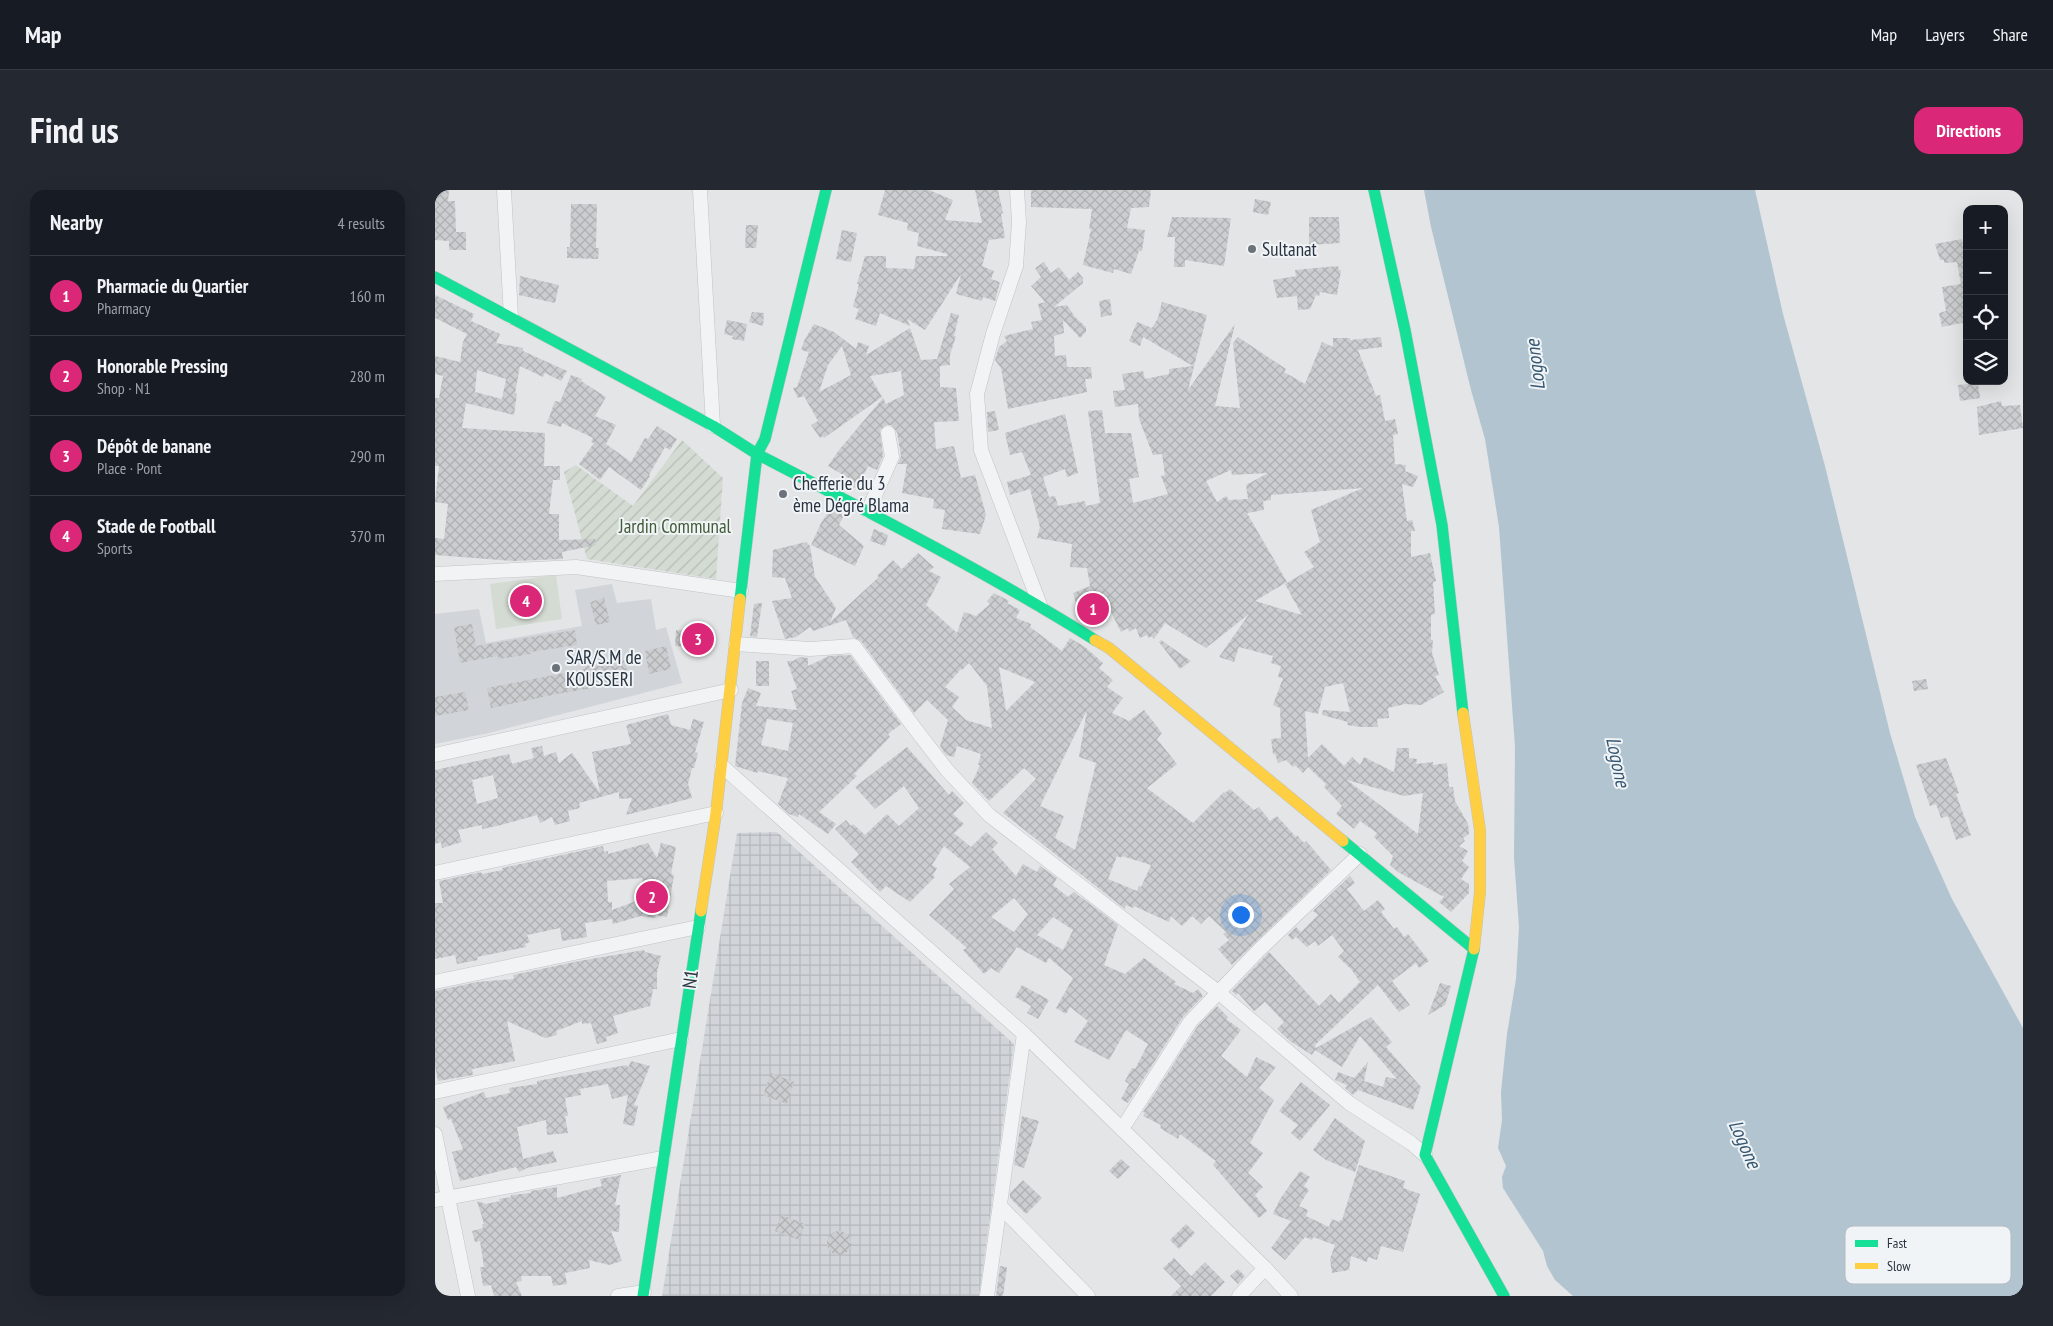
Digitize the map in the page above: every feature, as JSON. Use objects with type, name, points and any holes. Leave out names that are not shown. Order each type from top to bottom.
[{"type":"main road","name":"N1","points":[[643,1294],[716,813],[757,454],[765,439],[826,190]]},
{"type":"main road","points":[[1374,190],[1405,330],[1441,525],[1459,689],[1479,830],[1480,892],[1474,949],[1425,1155],[1504,1296]]},
{"type":"main road","points":[[435,277],[713,426],[757,454],[868,511],[1040,605],[1109,648],[1474,949]]},
{"type":"street","points":[[504,190],[511,317]]},
{"type":"street","points":[[699,190],[713,426]]},
{"type":"street","points":[[1017,190],[1019,222],[1016,266],[993,334],[977,394],[981,450],[1040,605]]},
{"type":"street","points":[[868,511],[892,458],[888,433]]},
{"type":"street","points":[[435,574],[575,566],[741,591]]},
{"type":"street","points":[[736,646],[809,649],[854,646],[947,770],[989,814],[1218,992],[1349,1103],[1411,1143],[1425,1155]]},
{"type":"street","points":[[435,755],[731,690]]},
{"type":"street","points":[[722,766],[1025,1034],[1265,1268],[1291,1296]]},
{"type":"street","points":[[435,873],[716,813]]},
{"type":"street","points":[[1122,1129],[1190,1022],[1218,992],[1361,854]]},
{"type":"street","points":[[435,982],[698,927]]},
{"type":"street","points":[[987,1296],[1025,1034]]},
{"type":"street","points":[[435,1092],[681,1039]]},
{"type":"street","points":[[435,1134],[441,1198],[468,1296]]},
{"type":"street","points":[[441,1198],[663,1158]]},
{"type":"street","points":[[1000,1206],[1088,1296]]},
{"type":"street","points":[[1239,1296],[1265,1268]]},
{"type":"street","points":[[618,1296],[643,1294]]},
{"type":"shaded area","name":"SAR/S.M de KOUSSERI","points":[[612,584],[617,603],[651,599],[656,630],[666,627],[682,683],[489,733],[435,744],[435,614],[479,609],[486,643],[582,626],[575,590]]},
{"type":"shaded area","points":[[777,832],[1014,1044],[979,1296],[662,1296],[737,833]]},
{"type":"green space","name":"Jardin Communal","points":[[682,440],[723,478],[716,579],[587,559],[564,472],[576,465],[633,506]]},
{"type":"green space","points":[[556,575],[562,619],[496,629],[490,584]]},
{"type":"water","name":"Logone","points":[[1424,190],[1755,190],[1783,314],[1825,466],[1890,733],[1915,817],[1952,899],[2023,1028],[2023,1296],[1573,1296],[1555,1280],[1547,1266],[1543,1251],[1503,1188],[1502,1177],[1506,1166],[1498,1148],[1502,1120],[1501,1092],[1507,1034],[1516,979],[1519,927],[1514,858],[1515,747],[1499,527],[1485,439],[1431,227]]},
{"type":"building","points":[[435,190],[449,191],[448,201],[455,201],[456,232],[466,232],[466,250],[449,250],[449,241],[435,240]]},
{"type":"building","points":[[885,190],[929,190],[953,200],[945,220],[982,223],[975,190],[998,190],[1003,213],[1001,214],[1005,238],[989,240],[982,266],[994,271],[991,279],[1000,282],[995,301],[983,297],[982,301],[956,294],[961,274],[925,330],[907,319],[910,326],[880,313],[876,326],[855,319],[859,309],[853,307],[865,256],[886,256],[886,268],[914,269],[916,256],[947,256],[947,254],[917,246],[919,233],[907,230],[908,223],[878,215]]},
{"type":"building","points":[[1031,190],[1151,190],[1149,207],[1131,208],[1127,228],[1145,230],[1142,251],[1139,251],[1131,274],[1114,269],[1113,273],[1083,265],[1091,229],[1089,229],[1092,209],[1031,207]]},
{"type":"building","points":[[1255,199],[1271,202],[1268,215],[1253,212]]},
{"type":"building","points":[[571,204],[597,204],[596,248],[599,248],[598,259],[567,258],[567,247],[570,247]]},
{"type":"building","points":[[1172,217],[1231,218],[1224,266],[1185,260],[1185,267],[1174,267],[1175,237],[1167,237]]},
{"type":"building","points":[[1309,217],[1339,217],[1340,243],[1309,245]]},
{"type":"building","points":[[746,225],[758,225],[756,248],[745,248]]},
{"type":"building","points":[[842,230],[857,233],[851,262],[836,259]]},
{"type":"building","points":[[1962,239],[1963,323],[1942,327],[1939,313],[1946,311],[1942,287],[1961,284],[1957,262],[1944,263],[1944,260],[1940,260],[1935,244]]},
{"type":"building","points":[[1044,262],[1051,273],[1059,267],[1069,280],[1078,272],[1083,278],[1083,283],[1054,307],[1067,305],[1075,317],[1086,327],[1086,332],[1080,338],[1063,320],[1064,333],[1054,336],[1055,356],[1066,355],[1067,367],[1091,367],[1092,379],[1085,379],[1087,392],[1008,409],[1001,368],[995,360],[999,347],[1007,341],[1004,336],[1033,329],[1031,322],[1042,320],[1038,304],[1045,302],[1031,286],[1041,277],[1035,268]]},
{"type":"building","points":[[1338,266],[1339,270],[1341,270],[1337,295],[1320,292],[1319,296],[1316,295],[1310,309],[1298,310],[1297,296],[1277,298],[1273,280],[1296,276],[1295,270]]},
{"type":"building","points":[[520,276],[559,285],[555,303],[519,295]]},
{"type":"building","points":[[435,295],[474,314],[471,321],[500,334],[496,343],[523,348],[523,351],[567,371],[561,381],[545,373],[543,377],[520,366],[515,393],[517,393],[514,415],[466,403],[462,428],[545,433],[544,466],[560,466],[560,480],[553,480],[549,514],[559,514],[559,540],[595,539],[596,545],[562,552],[563,559],[513,561],[435,555],[435,538],[444,539],[448,504],[435,502],[439,466],[435,466],[435,398],[439,398],[443,376],[435,374],[435,356],[460,362],[463,342],[467,334],[435,318]],"holes":[[[477,370],[506,379],[502,399],[475,392]]]},
{"type":"building","points":[[1110,299],[1112,315],[1101,317],[1099,301]]},
{"type":"building","points":[[1162,302],[1207,315],[1188,390],[1235,324],[1215,406],[1240,408],[1233,343],[1238,337],[1286,369],[1284,372],[1305,384],[1322,342],[1333,347],[1333,338],[1350,338],[1350,340],[1381,337],[1382,347],[1358,350],[1376,396],[1380,395],[1385,421],[1395,419],[1398,434],[1393,435],[1395,464],[1406,465],[1405,471],[1418,476],[1413,487],[1402,484],[1407,521],[1412,520],[1415,531],[1411,531],[1411,557],[1430,553],[1436,581],[1433,582],[1435,614],[1431,615],[1431,640],[1433,640],[1432,653],[1439,675],[1435,676],[1444,692],[1421,705],[1405,704],[1388,708],[1389,718],[1377,719],[1378,727],[1361,727],[1347,725],[1348,722],[1322,715],[1323,710],[1350,712],[1343,683],[1325,687],[1318,714],[1305,711],[1308,758],[1322,744],[1344,766],[1352,757],[1360,765],[1364,757],[1394,772],[1397,748],[1409,748],[1409,758],[1417,759],[1416,764],[1433,762],[1433,765],[1447,763],[1449,787],[1453,787],[1455,801],[1468,824],[1469,831],[1469,834],[1463,838],[1465,841],[1459,846],[1468,851],[1462,861],[1469,867],[1461,879],[1469,884],[1469,893],[1451,912],[1439,902],[1444,897],[1398,872],[1390,865],[1393,856],[1374,837],[1377,833],[1360,821],[1354,829],[1336,814],[1342,806],[1324,787],[1326,784],[1308,767],[1303,773],[1286,760],[1278,763],[1275,754],[1273,754],[1271,739],[1281,738],[1280,708],[1273,705],[1283,678],[1278,677],[1281,666],[1271,663],[1273,656],[1239,647],[1234,662],[1219,657],[1249,614],[1206,648],[1165,623],[1154,639],[1152,636],[1149,638],[1147,635],[1140,638],[1136,628],[1129,632],[1128,628],[1121,632],[1110,610],[1089,622],[1076,603],[1073,593],[1090,586],[1087,568],[1070,567],[1072,544],[1037,538],[1040,527],[1030,489],[1010,495],[1007,482],[1031,475],[1022,452],[1010,455],[1005,433],[1065,414],[1078,473],[1067,477],[1065,469],[1043,477],[1049,497],[1055,496],[1058,506],[1085,501],[1086,506],[1100,503],[1088,411],[1102,410],[1105,433],[1131,433],[1139,477],[1129,479],[1133,503],[1168,494],[1161,476],[1165,475],[1162,454],[1153,455],[1139,419],[1138,404],[1115,407],[1113,391],[1125,390],[1122,374],[1143,371],[1145,379],[1169,374],[1169,369],[1193,366],[1143,337],[1140,346],[1129,341],[1137,322],[1152,328],[1158,318]],"holes":[[[1231,470],[1232,475],[1268,473],[1246,485],[1248,499],[1229,500],[1226,496],[1217,502],[1206,481]],[[1363,488],[1311,510],[1320,542],[1304,552],[1314,567],[1285,584],[1302,615],[1255,601],[1287,582],[1247,513],[1264,510],[1263,501],[1271,500],[1271,495]],[[1347,780],[1404,796],[1423,793],[1418,834]]]},
{"type":"building","points":[[752,312],[764,313],[763,326],[749,322]]},
{"type":"building","points":[[951,313],[959,315],[954,336],[956,336],[950,355],[950,365],[940,366],[940,387],[956,388],[959,421],[934,422],[936,449],[954,446],[961,478],[975,475],[986,515],[980,534],[942,529],[945,510],[933,508],[934,499],[902,493],[907,464],[898,464],[901,456],[897,432],[891,425],[886,425],[880,430],[883,456],[877,470],[868,466],[857,489],[847,484],[850,479],[828,466],[839,450],[883,398],[886,404],[904,395],[901,371],[870,376],[882,397],[824,438],[823,436],[820,438],[811,425],[818,421],[804,396],[798,398],[793,388],[797,387],[809,352],[801,350],[814,324],[834,332],[856,349],[858,342],[869,346],[866,355],[910,328],[921,360],[937,359]],"holes":[[[842,346],[851,375],[819,392],[828,365]]]},
{"type":"building","points":[[727,320],[747,324],[744,341],[732,339],[733,336],[724,334]]},
{"type":"building","points":[[571,375],[582,379],[581,381],[606,397],[595,416],[616,425],[606,444],[631,462],[645,438],[648,439],[657,426],[677,439],[670,450],[665,447],[641,490],[609,467],[600,480],[579,464],[594,443],[591,442],[593,438],[562,423],[561,427],[547,423],[555,401],[560,402]]},
{"type":"building","points":[[1958,385],[1978,385],[1980,398],[1960,401]]},
{"type":"building","points":[[2001,401],[2002,406],[2020,405],[2023,428],[1979,435],[1977,407]]},
{"type":"building","points":[[995,411],[999,430],[988,432],[987,412]]},
{"type":"building","points":[[831,508],[844,515],[839,525],[864,546],[855,566],[811,545],[821,523]]},
{"type":"building","points":[[874,529],[888,535],[885,546],[870,541]]},
{"type":"building","points":[[806,542],[810,546],[815,577],[836,608],[830,622],[879,577],[877,576],[893,560],[902,569],[918,553],[934,567],[929,571],[941,577],[926,605],[957,633],[964,612],[976,616],[990,604],[987,601],[994,593],[1009,601],[1007,603],[1020,610],[1016,618],[1031,624],[1030,627],[1062,651],[1070,638],[1085,647],[1103,663],[1099,668],[1113,680],[1107,687],[1123,698],[1112,713],[1129,721],[1144,710],[1162,733],[1157,739],[1177,764],[1147,788],[1193,823],[1224,792],[1230,789],[1254,810],[1259,807],[1270,821],[1277,816],[1296,837],[1297,835],[1304,843],[1306,841],[1331,870],[1232,965],[1218,949],[1229,940],[1223,934],[1226,932],[1209,916],[1201,924],[1192,916],[1182,926],[1171,916],[1169,922],[1134,906],[1133,908],[1126,905],[1125,909],[1003,813],[1036,779],[1024,768],[989,801],[972,783],[980,765],[978,765],[981,754],[957,746],[954,757],[946,755],[940,746],[948,720],[927,700],[914,713],[861,641],[853,637],[846,620],[813,631],[810,627],[796,637],[785,639],[772,601],[792,598],[785,578],[772,577],[773,550]],"holes":[[[969,663],[987,686],[992,728],[966,720],[952,707],[959,697],[945,687]],[[999,667],[1035,682],[1006,711]],[[1087,710],[1079,757],[1096,763],[1075,850],[1055,838],[1064,816],[1040,806]],[[1117,856],[1151,865],[1141,887],[1139,886],[1137,891],[1108,879]]]},
{"type":"building","points":[[604,598],[610,622],[596,625],[590,602]]},
{"type":"building","points":[[762,603],[757,637],[750,636],[754,604]]},
{"type":"building","points":[[472,624],[476,646],[575,630],[577,645],[499,659],[498,656],[460,663],[454,627]]},
{"type":"building","points":[[676,630],[706,632],[704,648],[675,646]]},
{"type":"building","points":[[1161,640],[1191,661],[1180,669],[1159,642]]},
{"type":"building","points":[[666,646],[671,669],[649,674],[645,651]]},
{"type":"building","points":[[850,655],[901,724],[888,734],[890,737],[854,774],[857,776],[819,812],[836,824],[828,834],[799,814],[798,817],[789,814],[778,804],[788,778],[758,771],[757,773],[735,766],[742,703],[748,688],[761,693],[756,706],[797,710],[791,691],[797,689],[787,661],[793,661],[800,657],[808,658],[808,666],[829,656]],"holes":[[[767,719],[793,723],[788,751],[761,745]]]},
{"type":"building","points":[[625,660],[629,682],[557,694],[491,708],[487,688],[585,669],[585,666]]},
{"type":"building","points":[[756,661],[769,661],[769,686],[756,686]]},
{"type":"building","points":[[1926,679],[1928,689],[1914,691],[1912,681]]},
{"type":"building","points":[[465,692],[469,710],[435,716],[435,697]]},
{"type":"building","points":[[668,714],[671,725],[690,730],[693,719],[704,722],[695,752],[698,753],[688,784],[692,798],[626,815],[632,798],[619,799],[619,792],[579,803],[580,808],[568,811],[570,821],[555,825],[552,817],[540,823],[537,815],[482,829],[482,825],[458,830],[462,842],[442,848],[441,842],[435,844],[435,770],[509,754],[512,764],[534,758],[531,748],[542,746],[544,756],[556,752],[559,763],[572,753],[600,793],[592,752],[631,744],[626,725]],"holes":[[[493,775],[498,798],[477,804],[472,780]]]},
{"type":"building","points":[[907,747],[949,795],[952,791],[964,803],[953,814],[964,824],[954,833],[971,847],[986,832],[998,843],[992,849],[1016,876],[1023,864],[1037,872],[1040,866],[1057,878],[1053,885],[1068,897],[1074,892],[1118,925],[1104,965],[1125,974],[1144,958],[1176,982],[1174,984],[1193,993],[1198,989],[1203,996],[1183,1017],[1128,1103],[1121,1099],[1129,1084],[1125,1081],[1132,1068],[1135,1069],[1148,1044],[1126,1030],[1109,1060],[1074,1042],[1088,1021],[1070,1007],[1066,1014],[1056,1008],[1073,978],[1049,958],[1046,963],[1017,947],[999,973],[991,968],[984,974],[963,950],[967,948],[929,915],[954,889],[949,884],[970,867],[944,846],[932,865],[937,868],[933,875],[935,877],[910,902],[886,886],[880,892],[851,862],[859,854],[835,829],[846,820],[851,826],[853,824],[865,835],[887,814],[899,826],[919,808],[904,786],[875,809],[855,787]],"holes":[[[1014,898],[1028,914],[1014,932],[991,917]],[[1053,917],[1073,930],[1063,950],[1037,935]]]},
{"type":"building","points":[[1946,758],[1959,793],[1956,794],[1971,835],[1956,840],[1948,816],[1941,818],[1936,804],[1930,806],[1916,765]]},
{"type":"building","points":[[648,843],[657,858],[661,843],[676,847],[671,874],[674,875],[667,917],[656,915],[655,918],[641,916],[613,924],[612,919],[585,923],[587,937],[562,941],[560,928],[527,935],[530,942],[525,944],[526,947],[477,957],[478,960],[457,964],[455,955],[435,959],[435,903],[443,903],[439,881],[481,872],[482,874],[503,870],[502,868],[603,846],[604,852],[608,851],[608,854]],"holes":[[[643,878],[640,886],[660,892],[612,910],[612,902],[608,902],[607,881]]]},
{"type":"building","points":[[1350,876],[1355,883],[1347,889],[1364,911],[1378,900],[1385,909],[1381,912],[1394,929],[1397,927],[1404,937],[1408,934],[1429,961],[1419,968],[1416,963],[1392,981],[1410,1005],[1399,1012],[1378,985],[1315,1045],[1316,1048],[1371,1017],[1392,1042],[1386,1047],[1421,1087],[1413,1110],[1358,1090],[1353,1095],[1345,1088],[1347,1085],[1335,1080],[1338,1072],[1354,1078],[1368,1062],[1364,1081],[1383,1087],[1386,1077],[1397,1079],[1360,1036],[1342,1067],[1315,1050],[1312,1055],[1290,1041],[1277,1029],[1284,1022],[1265,1002],[1254,1011],[1238,993],[1236,995],[1232,991],[1269,952],[1319,1006],[1331,994],[1339,1003],[1360,982],[1351,969],[1338,957],[1344,951],[1332,935],[1318,946],[1315,941],[1307,947],[1296,937],[1318,915],[1313,911]]},
{"type":"building","points":[[1296,927],[1301,932],[1292,940],[1288,935]]},
{"type":"building","points":[[644,950],[645,952],[661,956],[657,972],[657,989],[653,989],[650,1006],[613,1016],[618,1033],[606,1037],[607,1041],[597,1044],[591,1023],[582,1024],[582,1021],[556,1031],[557,1035],[545,1038],[507,1021],[515,1061],[472,1069],[473,1075],[438,1081],[435,1066],[435,991],[477,982],[514,979],[513,975]]},
{"type":"building","points":[[1440,983],[1451,986],[1445,1005],[1428,1015]]},
{"type":"building","points":[[1022,985],[1049,1000],[1038,1019],[1027,1013],[1031,1006],[1015,997]]},
{"type":"building","points":[[1217,1006],[1228,1017],[1226,1019],[1241,1030],[1221,1056],[1247,1077],[1256,1057],[1276,1067],[1259,1088],[1274,1100],[1250,1143],[1263,1153],[1248,1173],[1263,1187],[1255,1195],[1267,1211],[1259,1218],[1213,1165],[1216,1161],[1180,1134],[1178,1139],[1160,1128],[1161,1125],[1143,1116],[1145,1113],[1143,1112],[1197,1027]]},
{"type":"building","points":[[631,1061],[650,1066],[634,1105],[638,1106],[634,1126],[623,1124],[628,1095],[612,1099],[608,1084],[580,1089],[581,1095],[565,1098],[568,1116],[565,1116],[568,1133],[547,1135],[546,1120],[517,1127],[523,1159],[553,1151],[557,1162],[527,1168],[519,1172],[516,1167],[460,1181],[452,1152],[463,1149],[451,1119],[448,1120],[443,1107],[484,1092],[486,1098],[510,1093],[509,1088],[537,1084],[537,1081],[627,1065],[628,1068]]},
{"type":"building","points":[[771,1073],[794,1082],[787,1104],[763,1095]]},
{"type":"building","points":[[1301,1082],[1330,1105],[1300,1141],[1291,1133],[1298,1125],[1279,1111]]},
{"type":"building","points":[[1022,1116],[1039,1121],[1024,1168],[1014,1165]]},
{"type":"building","points":[[1335,1118],[1365,1141],[1355,1172],[1326,1160],[1313,1150]]},
{"type":"building","points":[[1121,1159],[1130,1167],[1118,1179],[1109,1171]]},
{"type":"building","points":[[1359,1165],[1405,1181],[1403,1188],[1420,1194],[1403,1252],[1381,1246],[1377,1260],[1368,1257],[1367,1262],[1351,1256],[1349,1270],[1332,1273],[1330,1259],[1335,1245],[1313,1237],[1312,1240],[1305,1237],[1285,1260],[1271,1248],[1291,1221],[1273,1214],[1280,1199],[1300,1171],[1310,1177],[1304,1186],[1309,1190],[1299,1206],[1308,1210],[1306,1216],[1329,1227],[1332,1219],[1339,1222],[1342,1220]]},
{"type":"building","points":[[621,1175],[615,1205],[620,1205],[619,1232],[611,1231],[622,1261],[609,1265],[589,1260],[590,1268],[565,1273],[567,1284],[553,1286],[551,1276],[521,1276],[522,1281],[516,1282],[522,1296],[494,1296],[491,1285],[483,1286],[480,1267],[484,1267],[480,1241],[475,1242],[472,1231],[483,1228],[482,1224],[484,1224],[477,1201],[486,1204],[500,1201],[499,1199],[511,1197],[511,1195],[557,1187],[557,1198],[602,1186],[600,1179]]},
{"type":"building","points":[[1023,1180],[1042,1198],[1026,1214],[1010,1198],[1010,1193]]},
{"type":"building","points":[[782,1215],[805,1224],[799,1240],[775,1231]]},
{"type":"building","points":[[1186,1224],[1195,1233],[1179,1249],[1170,1240]]},
{"type":"building","points":[[834,1231],[844,1231],[851,1238],[851,1248],[844,1255],[834,1255],[827,1248],[827,1238]]},
{"type":"building","points":[[1174,1258],[1191,1276],[1205,1262],[1225,1282],[1211,1296],[1171,1296],[1181,1286],[1163,1268]]},
{"type":"building","points":[[1000,1266],[1007,1267],[1003,1296],[996,1296]]},
{"type":"building","points":[[1238,1269],[1245,1276],[1238,1284],[1230,1276]]},
{"type":"traffic: fast","points":[[826,190],[765,439],[757,454],[970,567],[1095,640]]},
{"type":"traffic: fast","points":[[1374,190],[1405,330],[1442,525],[1463,713]]},
{"type":"traffic: fast","points":[[435,277],[713,426],[757,454],[740,599]]},
{"type":"traffic: fast","points":[[1343,841],[1474,949]]},
{"type":"traffic: fast","points":[[643,1296],[701,911]]},
{"type":"traffic: fast","points":[[1474,949],[1425,1155],[1504,1296]]},
{"type":"traffic: slow","points":[[701,911],[716,813],[740,599]]},
{"type":"traffic: slow","points":[[1095,640],[1109,648],[1343,841]]},
{"type":"traffic: slow","points":[[1463,713],[1480,830],[1480,892],[1474,949]]},
{"type":"place","name":"Sultanat","points":[[1252,249]]},
{"type":"place","name":"Chefferie du 3 ème Dégré Blama","points":[[783,494]]},
{"type":"place","name":"Stade de Football","points":[[526,601]]},
{"type":"place","name":"Pharmacie du Quartier","points":[[1093,609]]},
{"type":"place","name":"Dépôt de banane","points":[[698,639]]},
{"type":"place","name":"SAR/S.M de KOUSSERI","points":[[556,668]]},
{"type":"place","name":"Honorable Pressing","points":[[652,897]]}]
